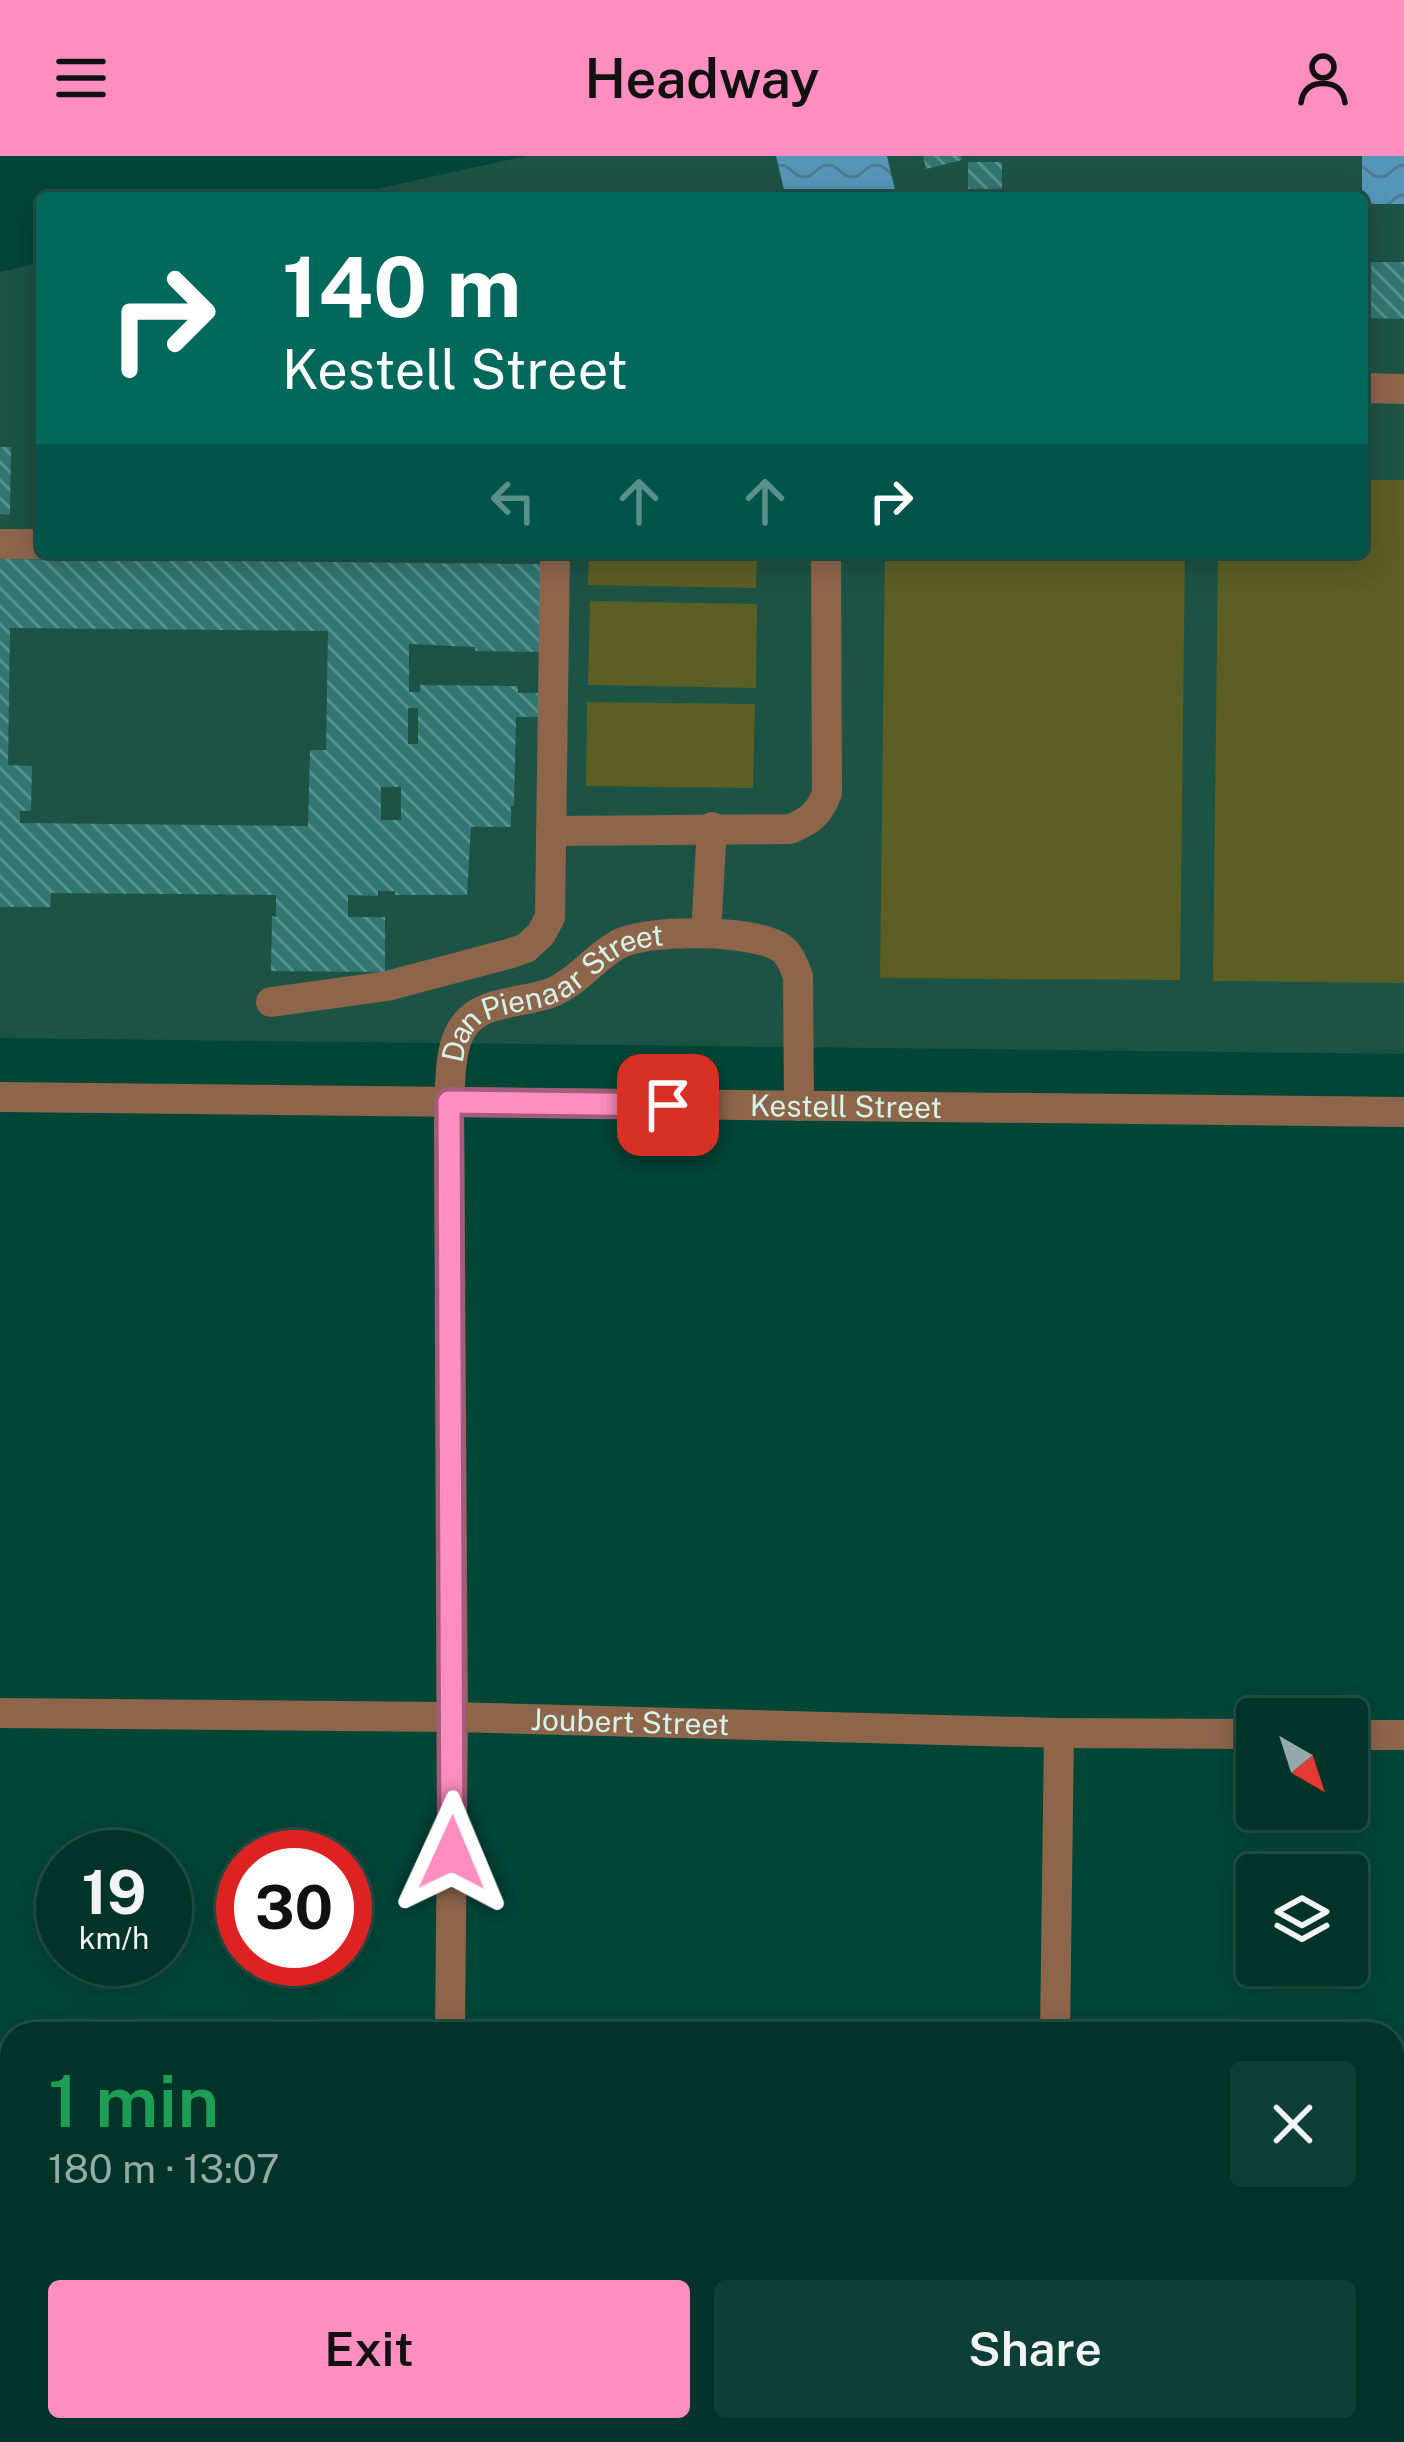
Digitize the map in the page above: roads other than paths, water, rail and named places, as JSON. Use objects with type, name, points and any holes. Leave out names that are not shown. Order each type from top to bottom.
[{"type":"street","points":[[1368,388],[1404,389]]},
{"type":"street","points":[[0,544],[36,544]]},
{"type":"street","points":[[271,1002],[387,986],[526,948],[541,934],[550,917],[555,558]]},
{"type":"street","points":[[551,831],[790,829],[809,821],[821,809],[827,793],[826,558]]},
{"type":"street","name":"Dan Pienaar Street","points":[[706,932],[712,827]]},
{"type":"street","name":"Dan Pienaar Street","points":[[450,2022],[449,1102],[454,1047],[463,1025],[484,1008],[554,991],[627,940],[706,932],[767,942],[781,947],[798,976],[799,1106]]},
{"type":"street","name":"Kestell Street","points":[[0,1097],[1404,1112]]},
{"type":"street","name":"Joubert Street","points":[[0,1713],[453,1717],[1236,1734]]},
{"type":"street","points":[[1055,2022],[1059,1733]]},
{"type":"street","points":[[1368,1735],[1404,1735]]},
{"type":"water","points":[[776,156],[887,156],[896,192],[785,192]]},
{"type":"water","points":[[1362,156],[1404,156],[1404,204],[1368,204],[1368,192],[1362,192]]}]
